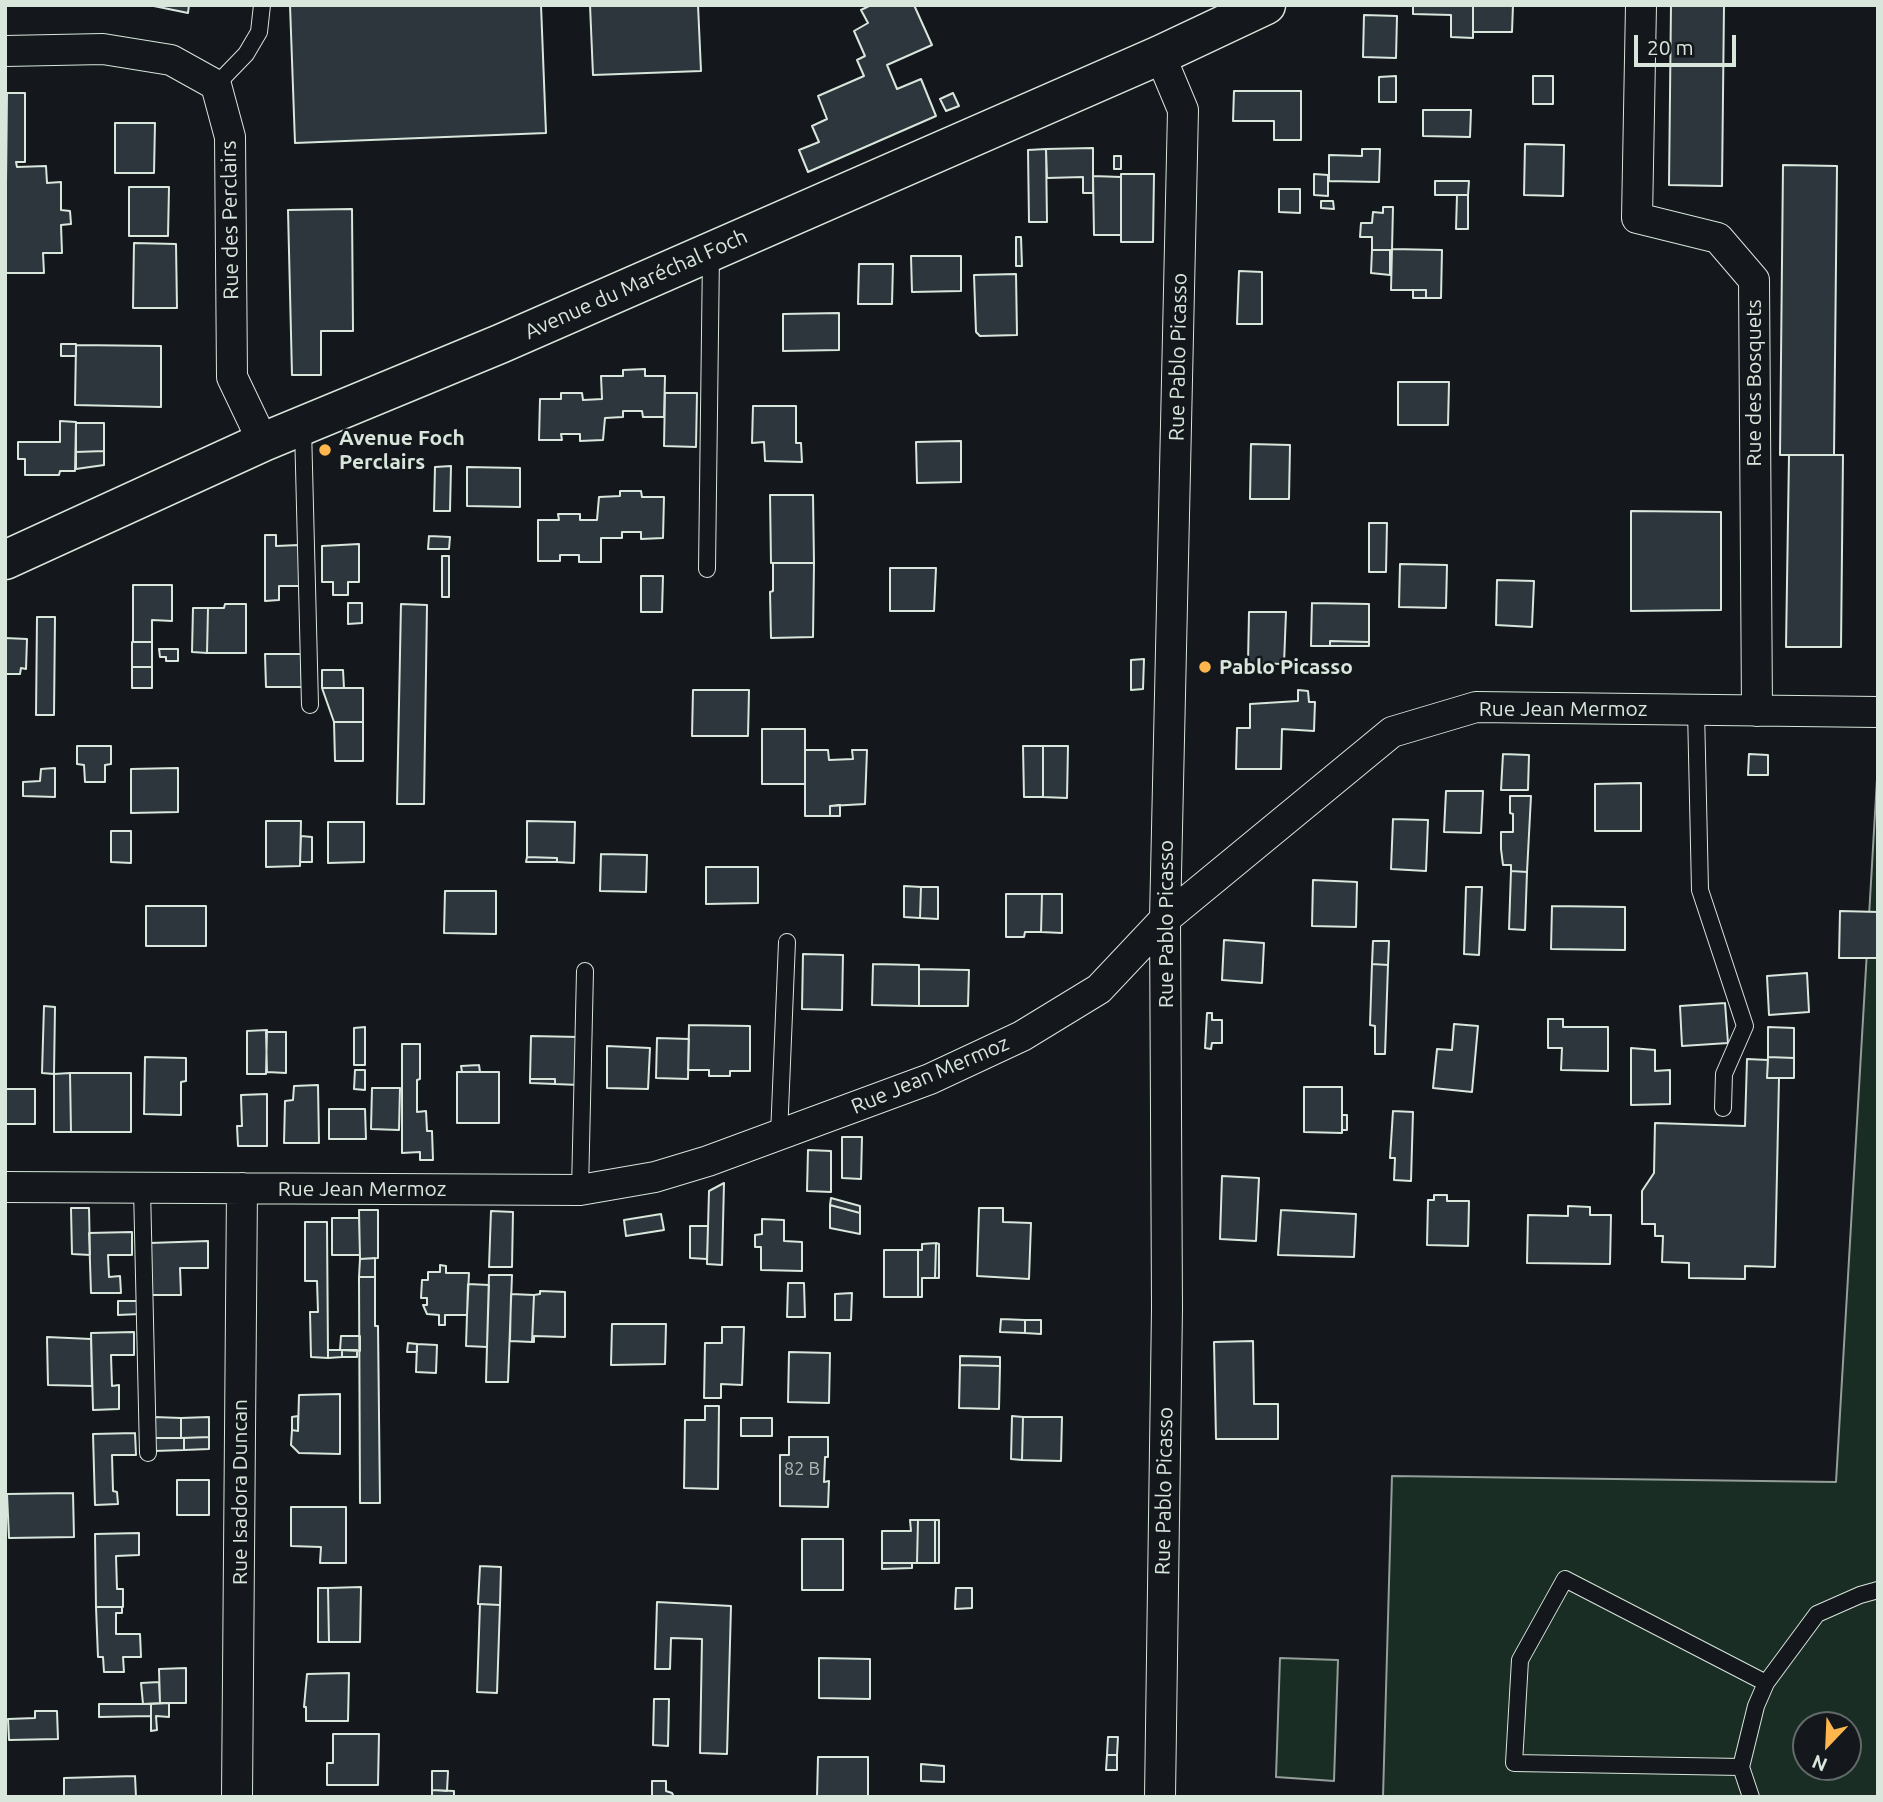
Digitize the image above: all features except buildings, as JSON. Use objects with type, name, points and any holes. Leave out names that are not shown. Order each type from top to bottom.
[{"type":"main road","name":"Avenue du Maréchal Foch","points":[[5,560],[263,442],[500,344],[1160,55],[1266,5]]},
{"type":"street","name":"Rue des Bosquets","points":[[1641,5],[1637,218],[1718,238],[1754,280],[1757,711]]},
{"type":"street","points":[[5,51],[103,49],[171,60],[216,85]]},
{"type":"street","name":"Rue Pablo Picasso","points":[[1160,55],[1183,110],[1165,919],[1167,1308],[1160,1797]]},
{"type":"street","name":"Rue des Perclairs","points":[[216,85],[230,137],[232,377],[263,442]]},
{"type":"street","name":"Rue Jean Mermoz","points":[[5,1187],[580,1191],[655,1177],[708,1161],[930,1079],[1022,1035],[1099,989],[1165,919],[1392,732],[1476,707],[1878,712]]},
{"type":"street","name":"Rue Isadora Duncan","points":[[237,1797],[242,1188]]},
{"type":"lane","points":[[216,85],[246,54],[259,32],[262,5]]},
{"type":"lane","points":[[707,569],[711,251]]},
{"type":"lane","points":[[303,425],[310,705]]},
{"type":"lane","points":[[1696,710],[1700,890],[1745,1026],[1724,1074],[1723,1108]]},
{"type":"lane","points":[[779,1135],[787,942]]},
{"type":"lane","points":[[580,1191],[585,971]]},
{"type":"lane","points":[[142,1188],[148,1453]]},
{"type":"lane","points":[[1741,1767],[1514,1763],[1520,1660],[1565,1579],[1766,1683]]},
{"type":"lane","points":[[1751,1797],[1741,1767],[1756,1706],[1766,1683],[1817,1614],[1878,1590]]},
{"type":"green space","points":[[1878,762],[1878,1797],[1383,1797],[1392,1476],[1836,1482]]},
{"type":"green space","points":[[1280,1658],[1338,1660],[1334,1781],[1276,1777]]},
{"type":"place","name":"Avenue Foch Perclairs","points":[[325,450]]},
{"type":"place","name":"Pablo Picasso","points":[[1205,667]]}]
